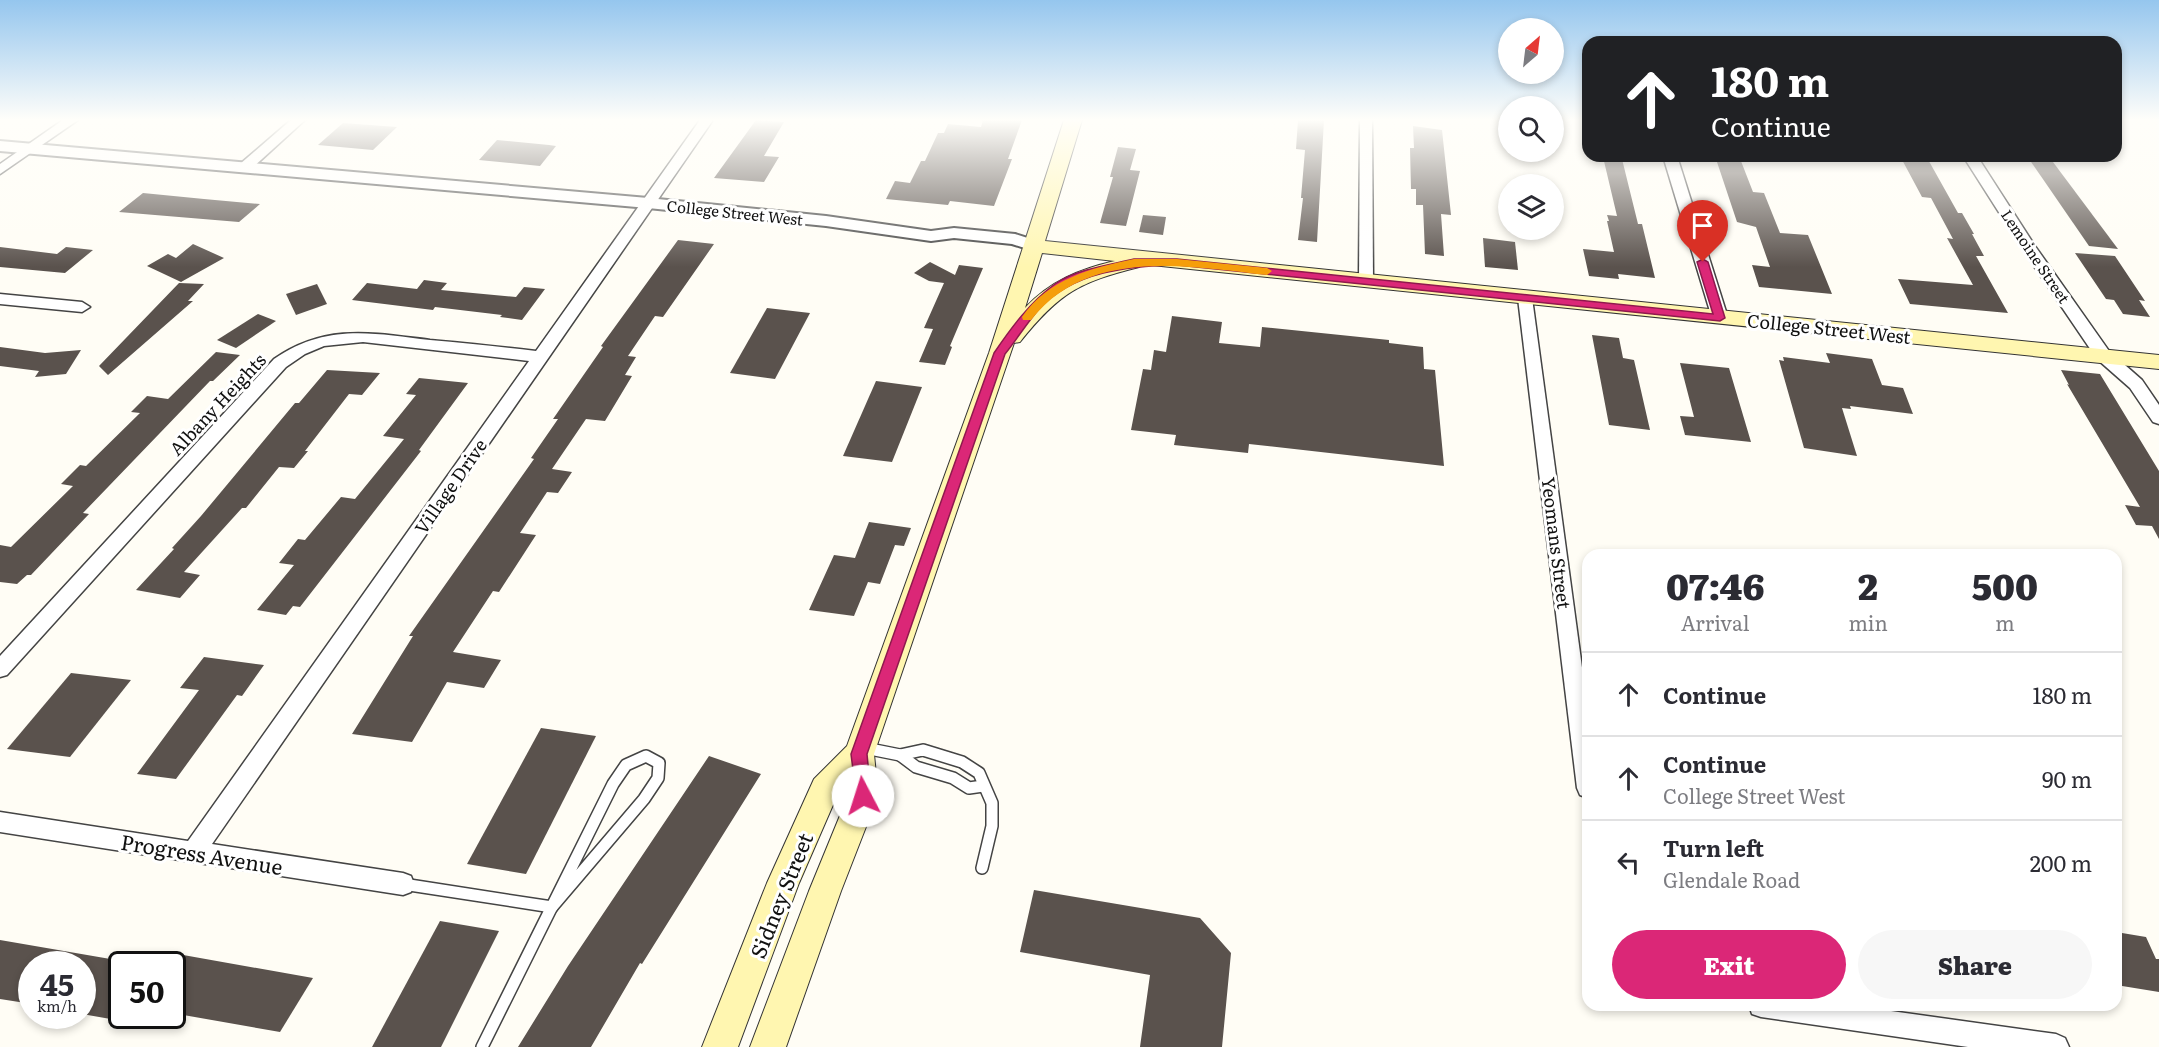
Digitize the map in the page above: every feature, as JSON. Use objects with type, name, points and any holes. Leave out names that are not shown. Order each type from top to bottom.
[{"type":"main road","name":"Sidney Street","points":[[768,1047],[825,891],[863,796],[861,751],[1000,353],[1058,169]]},
{"type":"main road","name":"College Street West","points":[[1034,246],[2159,362]]},
{"type":"main road","points":[[1000,353],[1036,306],[1061,285],[1102,269],[1134,262],[1177,262]]},
{"type":"main road","name":"Sidney Street","points":[[720,1047],[783,883],[825,789],[861,751]]},
{"type":"street","name":"College Street West","points":[[265,169],[826,221],[932,236],[950,243],[1011,250],[1034,246]]},
{"type":"street","name":"Village Drive","points":[[193,852],[672,169]]},
{"type":"street","points":[[1366,169],[1366,282]]},
{"type":"street","points":[[1674,169],[1720,318]]},
{"type":"street","name":"Lemoine Street","points":[[1978,169],[2028,248],[2103,356],[2136,384],[2159,418]]},
{"type":"street","name":"Yeomans Street","points":[[1526,298],[1582,741]]},
{"type":"street","points":[[0,299],[82,307]]},
{"type":"street","name":"Albany Heights","points":[[0,669],[280,363],[297,350],[318,341],[340,337],[363,337],[542,357]]},
{"type":"street","name":"Progress Avenue","points":[[0,822],[403,884]]},
{"type":"street","points":[[1803,1011],[2056,1047]]},
{"type":"lane","points":[[861,751],[900,755],[923,750],[962,762],[979,773],[983,786],[993,802],[992,826],[982,868]]},
{"type":"lane","points":[[900,755],[916,767],[953,778],[969,788],[983,786]]},
{"type":"lane","points":[[482,1047],[613,784],[626,765],[646,756],[659,763],[658,778],[644,799],[552,907]]},
{"type":"lane","points":[[403,884],[552,907]]},
{"type":"building","points":[[721,169],[772,169],[764,182],[714,178]]},
{"type":"building","points":[[917,169],[1008,169],[994,206],[950,201],[948,205],[886,199],[895,181],[910,183]]},
{"type":"building","points":[[1112,169],[1140,171],[1126,226],[1100,223],[1113,177],[1110,177]]},
{"type":"building","points":[[1303,169],[1321,169],[1317,242],[1298,240],[1303,198],[1301,198]]},
{"type":"building","points":[[1411,169],[1446,169],[1451,215],[1441,214],[1444,256],[1425,254],[1423,205],[1416,205],[1416,189],[1411,189]]},
{"type":"building","points":[[1606,169],[1624,169],[1638,224],[1642,224],[1655,278],[1618,274],[1619,279],[1589,276],[1583,249],[1614,252],[1607,215],[1617,216]]},
{"type":"building","points":[[1719,169],[1744,169],[1753,192],[1764,193],[1780,233],[1808,235],[1832,294],[1759,287],[1752,265],[1770,267],[1756,227],[1737,222]]},
{"type":"building","points":[[1907,169],[1933,169],[1958,213],[1962,213],[1974,234],[1972,234],[1984,256],[1976,256],[2008,313],[1910,304],[1898,279],[1973,285],[1947,238],[1953,239],[1931,198],[1922,197]]},
{"type":"building","points":[[2036,169],[2058,169],[2118,249],[2089,246]]},
{"type":"building","points":[[143,193],[260,204],[239,222],[119,212]]},
{"type":"building","points":[[1143,215],[1166,217],[1163,235],[1139,232]]},
{"type":"building","points":[[1483,238],[1515,242],[1518,270],[1485,267]]},
{"type":"building","points":[[678,240],[714,244],[663,317],[655,316],[628,356],[636,357],[625,375],[632,376],[605,421],[586,419],[552,469],[572,472],[558,493],[547,492],[520,533],[536,535],[499,592],[493,591],[453,652],[501,660],[484,688],[447,682],[412,742],[352,734],[413,636],[409,636],[534,459],[531,458],[558,419],[553,419],[603,347],[601,346]]},
{"type":"building","points":[[193,244],[224,258],[181,282],[147,266],[168,254],[176,258]]},
{"type":"building","points":[[0,247],[57,254],[66,247],[93,250],[65,273],[0,267]]},
{"type":"building","points":[[2075,253],[2115,256],[2145,301],[2139,300],[2150,317],[2123,314],[2114,300],[2106,299]]},
{"type":"building","points":[[930,262],[955,275],[959,265],[983,268],[950,346],[952,347],[945,365],[919,362],[933,329],[924,328],[944,283],[929,281],[914,273]]},
{"type":"building","points":[[424,280],[447,283],[441,290],[516,297],[524,287],[545,289],[522,320],[500,317],[502,315],[435,307],[433,310],[352,300],[367,283],[417,289]]},
{"type":"building","points":[[179,283],[204,284],[188,301],[193,301],[108,375],[99,366]]},
{"type":"building","points":[[317,284],[327,304],[296,315],[286,294]]},
{"type":"building","points":[[767,308],[810,313],[775,379],[730,373]]},
{"type":"building","points":[[258,314],[276,321],[236,348],[217,340]]},
{"type":"building","points":[[1172,316],[1222,322],[1219,343],[1260,347],[1262,327],[1389,340],[1389,343],[1423,347],[1424,369],[1435,370],[1444,466],[1249,444],[1248,453],[1174,445],[1176,435],[1131,430],[1143,369],[1151,370],[1154,350],[1166,352]]},
{"type":"building","points":[[1592,335],[1619,338],[1623,358],[1634,360],[1650,430],[1609,425]]},
{"type":"building","points":[[0,347],[45,353],[81,350],[66,374],[35,377],[39,371],[0,366]]},
{"type":"building","points":[[216,352],[240,355],[213,381],[210,381],[83,513],[89,514],[31,575],[27,575],[17,584],[0,582],[0,545],[11,547],[73,486],[61,484],[80,465],[86,466],[140,413],[131,412],[147,396],[168,399]]},
{"type":"building","points":[[1826,353],[1872,359],[1882,385],[1903,388],[1913,414],[1850,406],[1851,409],[1842,408],[1857,456],[1804,448],[1779,360],[1784,361],[1783,357],[1830,363]]},
{"type":"building","points":[[1680,363],[1729,368],[1751,442],[1685,435],[1680,416],[1694,417]]},
{"type":"building","points":[[327,370],[380,373],[362,395],[349,394],[294,468],[279,467],[246,508],[242,508],[184,572],[200,575],[180,598],[136,590],[174,549],[172,548],[295,403],[299,403]]},
{"type":"building","points":[[2061,370],[2100,374],[2159,471],[2159,539],[2152,526],[2136,525],[2125,505],[2140,507]]},
{"type":"building","points":[[419,378],[468,383],[419,450],[421,451],[300,607],[293,606],[286,615],[257,610],[294,565],[279,563],[298,539],[305,540],[341,497],[355,499],[404,439],[383,436],[416,395],[406,394]]},
{"type":"building","points":[[876,381],[922,387],[892,462],[843,456]]},
{"type":"building","points":[[869,522],[911,528],[904,546],[895,545],[880,584],[868,582],[854,616],[809,610],[834,555],[855,558]]},
{"type":"building","points":[[204,657],[264,665],[242,696],[237,695],[176,779],[137,774],[199,690],[180,688]]},
{"type":"building","points":[[71,673],[131,680],[70,757],[7,749]]},
{"type":"building","points":[[541,728],[596,736],[526,874],[467,864]]},
{"type":"building","points":[[709,756],[761,774],[642,964],[640,963],[591,1047],[518,1047],[568,966]]},
{"type":"building","points":[[1034,890],[1200,918],[1231,953],[1222,1047],[1140,1047],[1150,975],[1020,952]]},
{"type":"building","points":[[440,921],[499,931],[441,1047],[372,1047]]},
{"type":"building","points":[[2122,933],[2146,937],[2156,959],[2159,959],[2159,992],[2122,986]]},
{"type":"building","points":[[0,940],[64,951],[18,951],[18,1002],[0,999]]},
{"type":"building","points":[[186,955],[313,978],[280,1032],[186,1015]]},
{"type":"building","points":[[96,957],[108,959],[108,1019],[96,1016]]},
{"type":"slow traffic","points":[[1027,317],[1036,306],[1061,285],[1102,269],[1134,262],[1177,262],[1267,271]]},
{"type":"route","points":[[863,796],[859,754],[1000,353],[1036,306],[1061,285],[1102,269],[1134,262],[1177,262],[1720,318],[1703,262]]}]
